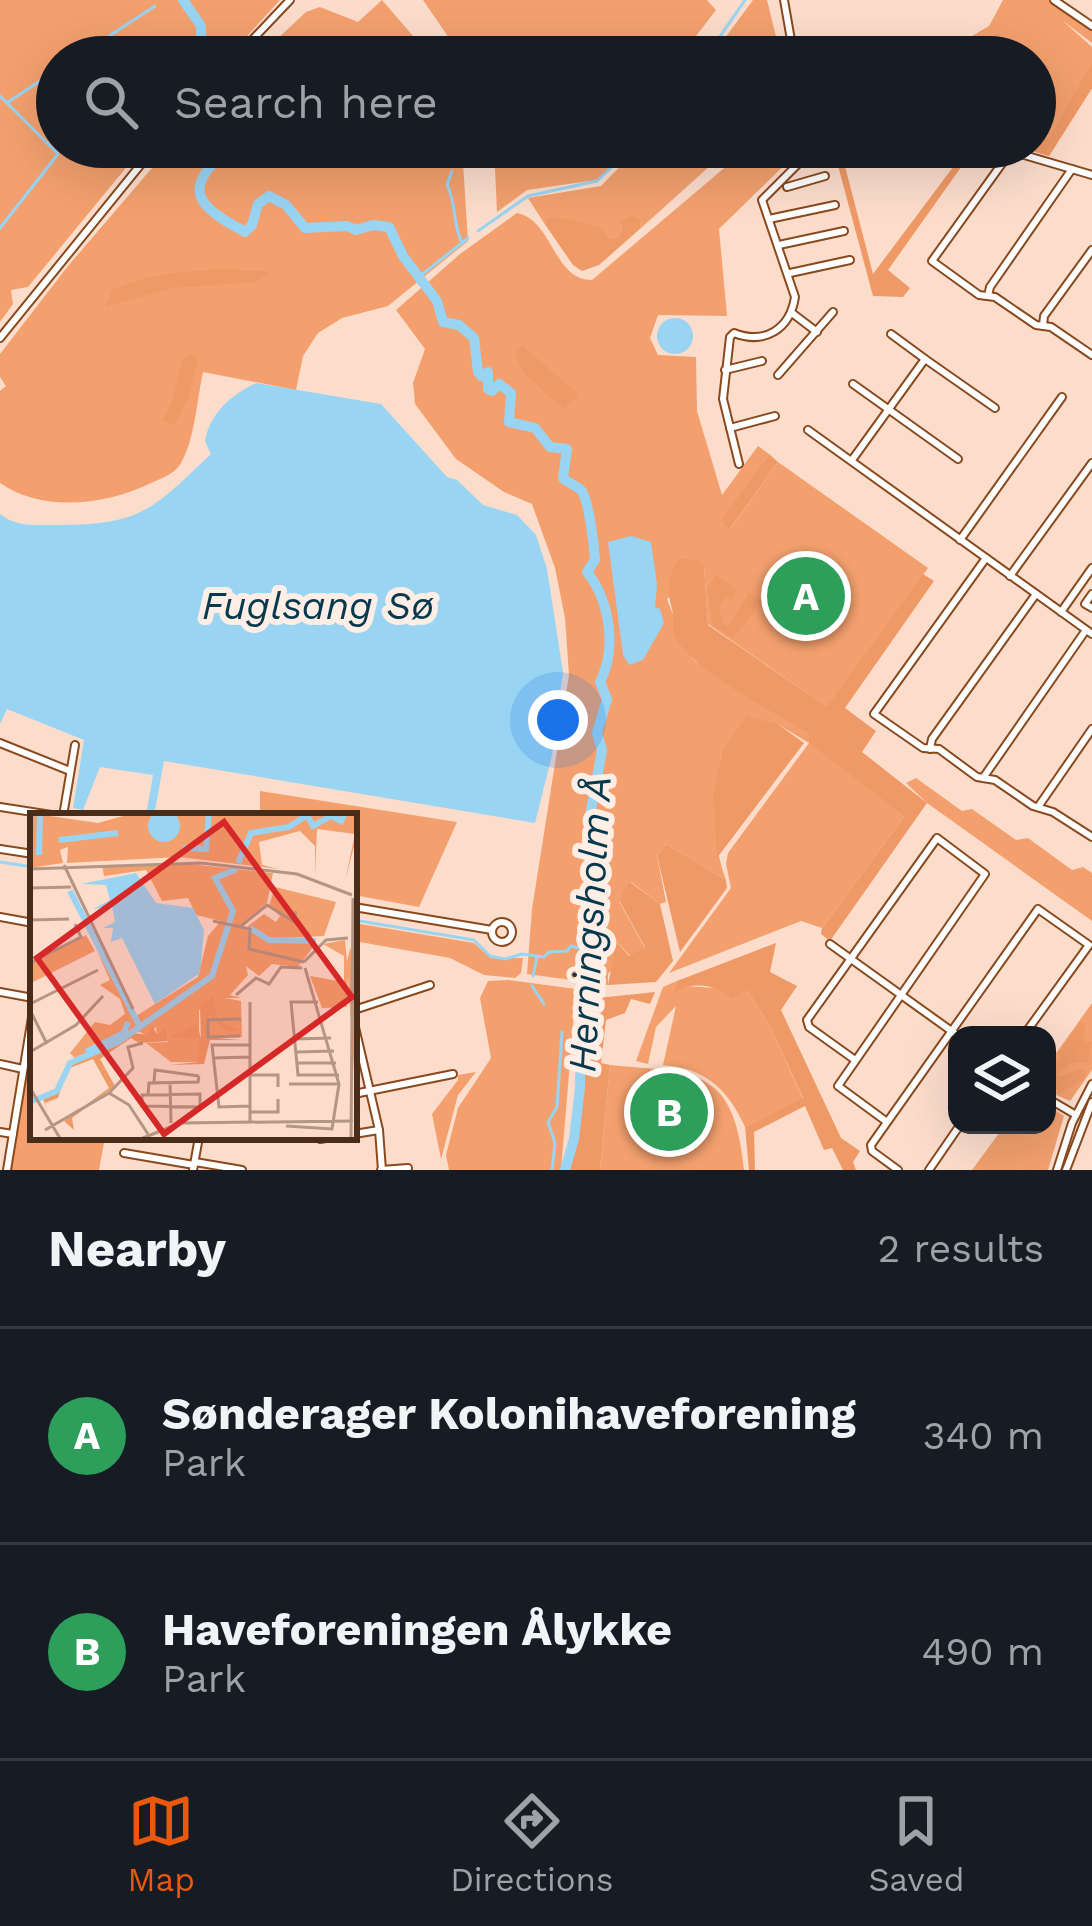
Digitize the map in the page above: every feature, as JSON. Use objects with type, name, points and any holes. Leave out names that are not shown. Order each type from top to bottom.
[{"type":"street","points":[[256,36],[290,0]]},
{"type":"street","points":[[784,0],[790,36]]},
{"type":"street","points":[[1054,0],[1092,26]]},
{"type":"street","points":[[1056,164],[1092,175]]},
{"type":"street","points":[[0,338],[138,168]]},
{"type":"street","points":[[739,464],[723,399],[731,334],[752,339],[768,336],[792,314],[795,297],[790,273],[761,200],[797,168]]},
{"type":"street","points":[[800,168],[808,181]]},
{"type":"street","points":[[999,168],[932,261],[979,295],[1051,327],[1092,355]]},
{"type":"street","points":[[988,296],[1072,169]]},
{"type":"street","points":[[787,187],[825,176]]},
{"type":"street","points":[[769,219],[835,205]]},
{"type":"street","points":[[779,244],[844,231]]},
{"type":"street","points":[[1042,326],[1092,250]]},
{"type":"street","points":[[790,273],[850,260]]},
{"type":"street","points":[[778,376],[833,312]]},
{"type":"street","points":[[792,314],[817,332]]},
{"type":"street","points":[[891,334],[994,408]]},
{"type":"street","points":[[852,460],[925,359]]},
{"type":"street","points":[[725,370],[762,361]]},
{"type":"street","points":[[853,384],[958,459]]},
{"type":"street","points":[[960,540],[1060,400],[1048,398]]},
{"type":"street","points":[[730,428],[775,416]]},
{"type":"street","points":[[808,430],[1089,632],[983,778]]},
{"type":"street","points":[[736,453],[750,450]]},
{"type":"street","points":[[1010,576],[1092,463]]},
{"type":"street","points":[[986,558],[874,715],[1092,837]]},
{"type":"street","points":[[1061,612],[1092,568]]},
{"type":"street","points":[[930,749],[932,739],[1036,594]]},
{"type":"street","points":[[1092,594],[1085,604],[1092,608]]},
{"type":"street","points":[[1038,807],[1092,729]]},
{"type":"street","points":[[0,742],[70,771]]},
{"type":"street","points":[[62,813],[75,745]]},
{"type":"street","points":[[0,807],[41,813]]},
{"type":"street","points":[[855,1060],[806,1024],[937,838],[986,874],[838,1085],[887,1122]]},
{"type":"street","points":[[0,849],[30,854]]},
{"type":"street","points":[[357,908],[492,930]]},
{"type":"street","points":[[959,1026],[1038,909],[1090,945],[1031,1026]]},
{"type":"street","points":[[0,917],[30,922]]},
{"type":"street","points":[[830,944],[948,1029]]},
{"type":"street","points":[[357,1009],[430,985]]},
{"type":"street","points":[[0,992],[30,997]]},
{"type":"street","points":[[7,1170],[30,1028]]},
{"type":"street","points":[[898,1170],[870,1149],[948,1041]]},
{"type":"street","points":[[357,1050],[379,1130],[382,1170],[408,1168]]},
{"type":"street","points":[[0,1064],[23,1069]]},
{"type":"street","points":[[357,1093],[453,1074]]},
{"type":"street","points":[[1062,1170],[1092,1084]]},
{"type":"street","points":[[1080,1118],[1092,1102]]},
{"type":"street","points":[[1056,1103],[1080,1118]]},
{"type":"street","points":[[357,1134],[379,1130]]},
{"type":"street","points":[[0,1132],[13,1134]]},
{"type":"street","points":[[928,1170],[954,1134]]},
{"type":"street","points":[[124,1153],[242,1170]]},
{"type":"shaded area","points":[[0,0],[280,0],[247,36],[36,36],[36,168],[126,168],[28,287],[11,290],[13,304],[0,322]]},
{"type":"shaded area","points":[[382,0],[413,36],[280,36],[306,12],[320,7],[358,22]]},
{"type":"shaded area","points":[[423,0],[707,0],[716,10],[696,36],[448,36]]},
{"type":"shaded area","points":[[753,0],[767,0],[776,36],[726,36]]},
{"type":"shaded area","points":[[1003,0],[1048,0],[1092,30],[1092,43],[1062,20],[1092,47],[1092,88],[1056,145],[1056,36],[972,36],[989,26]]},
{"type":"shaded area","points":[[1092,63],[1092,88],[1056,145],[1056,127]]},
{"type":"shaded area","points":[[152,168],[463,168],[468,241],[388,306],[342,318],[318,333],[303,356],[296,390],[203,372],[190,442],[181,463],[168,475],[133,491],[95,501],[35,499],[0,483],[0,391],[6,386],[0,377],[0,354]]},
{"type":"shaded area","points":[[495,168],[612,168],[596,180],[527,190],[497,212]]},
{"type":"shaded area","points":[[619,168],[708,168],[641,228],[640,220],[620,224],[624,229],[619,237],[609,238],[550,216],[544,223],[528,198],[601,186]]},
{"type":"shaded area","points":[[724,168],[781,168],[719,229],[727,316],[658,315],[650,338],[658,355],[696,357],[697,411],[722,495],[758,446],[769,454],[721,523],[731,528],[778,462],[928,568],[828,708],[708,624],[704,566],[667,599],[675,620],[672,632],[695,661],[809,734],[810,743],[904,817],[822,928],[801,921],[669,973],[731,888],[728,853],[809,743],[779,725],[722,751],[715,816],[726,880],[666,844],[657,856],[666,902],[660,904],[631,882],[619,901],[645,948],[630,956],[613,938],[608,985],[527,974],[532,909],[569,675],[555,568],[532,504],[504,492],[456,459],[415,404],[413,383],[425,349],[396,310],[460,254],[517,213],[538,226],[569,271],[592,280]]},
{"type":"shaded area","points":[[839,168],[845,168],[873,274],[952,168],[960,168],[888,270],[910,288],[903,297],[873,296]]},
{"type":"shaded area","points":[[550,216],[601,227],[609,238],[619,237],[620,223],[632,216],[640,220],[641,228],[599,265],[582,271],[544,223]]},
{"type":"shaded area","points":[[226,269],[271,272],[256,282],[171,288],[105,307],[113,289],[127,284],[168,274]]},
{"type":"shaded area","points":[[523,346],[579,395],[563,409],[521,370],[515,351]]},
{"type":"shaded area","points":[[192,354],[198,358],[188,399],[174,425],[162,420],[183,358]]},
{"type":"shaded area","points":[[769,454],[778,462],[730,529],[720,522]]},
{"type":"shaded area","points":[[679,559],[704,565],[708,625],[827,707],[923,574],[934,581],[845,708],[876,731],[862,752],[927,803],[830,941],[821,934],[822,928],[904,817],[809,743],[809,734],[714,676],[682,647],[672,632],[669,590]]},
{"type":"shaded area","points":[[716,575],[738,591],[719,606],[728,627],[749,592],[780,614],[777,618],[758,605],[733,639],[712,624],[707,588]]},
{"type":"shaded area","points":[[747,716],[779,725],[804,743],[717,858],[713,796],[722,751]]},
{"type":"shaded area","points":[[916,778],[962,811],[972,809],[1016,840],[1028,838],[1072,870],[1083,867],[1092,873],[1092,921],[927,803],[906,783]]},
{"type":"shaded area","points":[[260,791],[457,822],[419,907],[357,896],[357,813],[260,813]]},
{"type":"shaded area","points":[[666,844],[726,880],[727,888],[680,952],[657,856]]},
{"type":"shaded area","points":[[630,882],[660,904],[673,961],[656,982],[608,985],[612,937],[629,956],[645,947],[619,900]]},
{"type":"shaded area","points":[[357,924],[474,943],[491,958],[523,958],[521,973],[515,978],[484,975],[450,958],[357,942]]},
{"type":"shaded area","points":[[776,943],[770,972],[797,986],[781,1010],[841,1138],[860,1151],[853,1162],[856,1170],[843,1170],[832,1148],[824,1150],[805,1106],[754,1132],[755,1170],[749,1170],[745,1127],[803,1098],[769,1024],[747,990],[732,999],[704,986],[673,993],[677,981]]},
{"type":"shaded area","points":[[488,981],[576,989],[561,1170],[449,1170],[446,1155],[458,1108],[491,1058],[480,998]]},
{"type":"shaded area","points":[[677,981],[674,991],[685,986],[747,990],[769,1024],[803,1099],[745,1127],[713,1083],[691,1071],[663,1065],[676,1006],[656,1027],[648,1064],[636,1061],[663,987]]},
{"type":"shaded area","points":[[655,992],[650,1004],[631,999],[625,1013],[606,1020],[601,1063],[610,1065],[600,1170],[570,1170],[586,1059],[589,999]]},
{"type":"shaded area","points":[[1092,1003],[1092,1070],[1070,1101],[1056,1095],[1056,1053]]},
{"type":"shaded area","points":[[1081,1021],[1086,1043],[1092,1041],[1089,1063],[1072,1063],[1056,1074],[1058,1053]]},
{"type":"shaded area","points":[[30,1054],[30,1140],[104,1140],[99,1170],[11,1170]]},
{"type":"shaded area","points":[[610,1065],[667,1070],[706,1082],[731,1112],[744,1170],[600,1170]]},
{"type":"shaded area","points":[[1087,1071],[1083,1080],[1059,1093],[1056,1074]]},
{"type":"shaded area","points":[[476,1072],[458,1095],[441,1159],[432,1114],[458,1075]]},
{"type":"shaded area","points":[[1056,1111],[1064,1116],[1048,1170],[972,1170],[998,1134],[1056,1134]]},
{"type":"water","points":[[675,318],[687,324],[693,336],[687,348],[675,354],[663,348],[657,336],[663,324]]},
{"type":"water","name":"Fuglsang Sø","points":[[256,383],[381,404],[447,477],[457,480],[483,505],[517,515],[536,535],[547,569],[563,672],[552,755],[535,823],[164,761],[155,813],[147,813],[153,775],[100,767],[83,810],[73,808],[84,740],[7,709],[0,724],[0,514],[19,523],[54,525],[106,522],[142,511],[211,454],[205,441],[208,431],[230,399]]},
{"type":"water","points":[[631,536],[651,542],[655,607],[664,623],[643,660],[629,665],[623,655],[608,542]]},
{"type":"waterway","name":"Herningsholm Å","points":[[183,0],[201,26],[201,36]]},
{"type":"waterway","points":[[720,36],[745,0]]},
{"type":"waterway","points":[[109,36],[155,6]]},
{"type":"waterway","points":[[8,102],[36,84]]},
{"type":"waterway","points":[[0,96],[36,132]]},
{"type":"waterway","points":[[0,228],[47,168]]},
{"type":"waterway","name":"Herningsholm Å","points":[[209,168],[200,185],[205,204],[245,232],[258,204],[269,196],[286,205],[305,228],[389,227],[403,256],[437,301],[443,322],[459,325],[474,338],[478,372],[481,376],[488,372],[488,389],[499,384],[511,393],[509,422],[535,428],[550,447],[567,449],[563,478],[580,489],[586,502],[595,560],[587,572],[606,611],[609,640],[600,682],[607,699],[597,733],[602,750],[590,816],[592,893],[580,1088],[565,1170]]},
{"type":"waterway","points":[[478,231],[528,196],[597,181],[611,168]]},
{"type":"waterway","points":[[452,171],[447,185],[462,243]]},
{"type":"waterway","points":[[419,277],[468,238]]},
{"type":"waterway","points":[[0,862],[30,867]]},
{"type":"waterway","points":[[357,920],[474,940],[490,956],[505,959],[522,954],[544,957],[571,946],[586,950]]},
{"type":"waterway","points":[[533,976],[537,956]]},
{"type":"waterway","points":[[532,986],[544,1004]]},
{"type":"waterway","points":[[552,1170],[555,1143],[548,1122],[557,1107],[562,1032]]},
{"type":"place","name":"Sønderager Kolonihaveforening","points":[[806,596]]},
{"type":"place","name":"Haveforeningen Ålykke","points":[[669,1112]]}]
